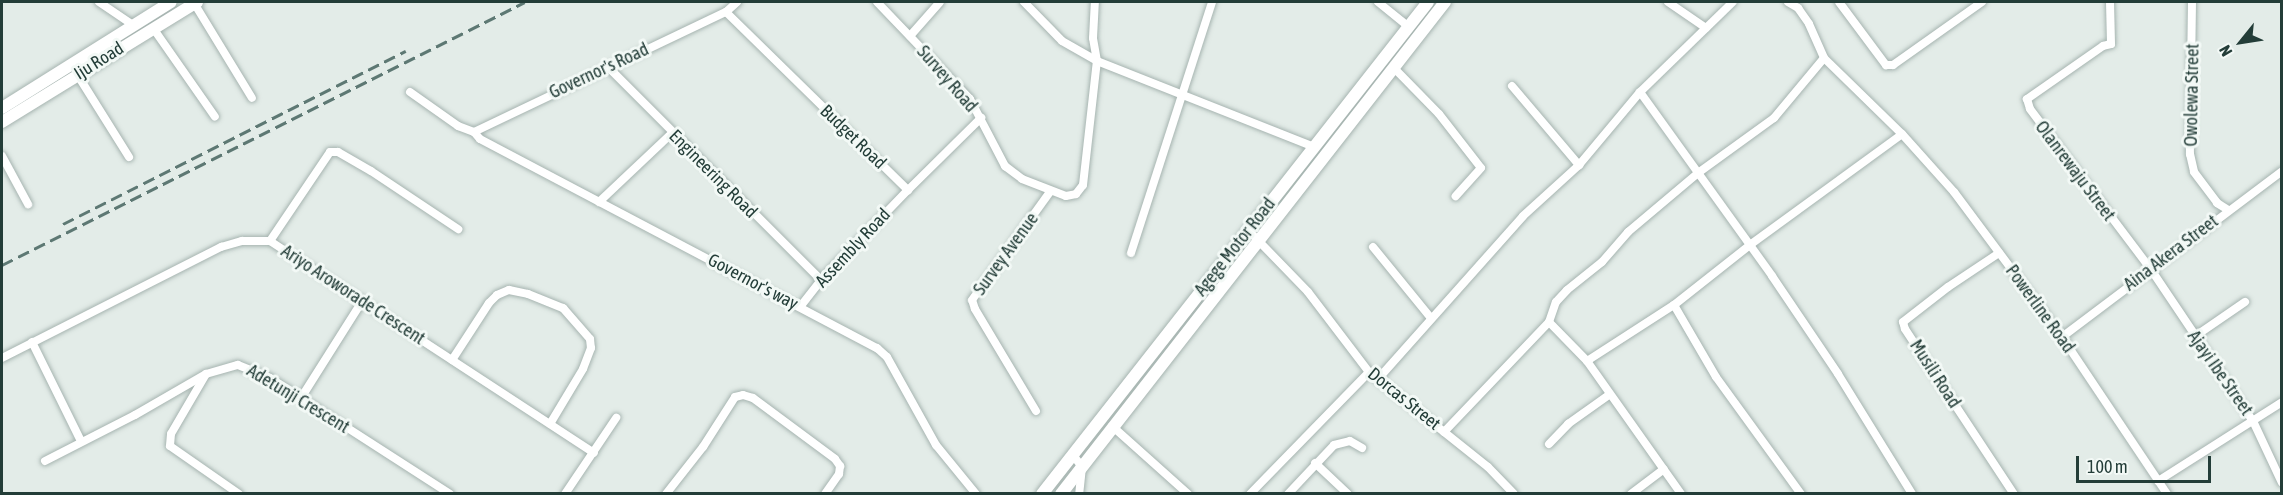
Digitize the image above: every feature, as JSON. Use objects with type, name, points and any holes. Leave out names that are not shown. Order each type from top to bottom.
[{"type":"main road","name":"Iju Road","points":[[2,108],[171,2]]},
{"type":"main road","name":"Iju Road","points":[[2,122],[196,2]]},
{"type":"main road","name":"Agege Motor Road","points":[[1042,494],[1428,2]]},
{"type":"main road","name":"Agege Motor Road","points":[[1061,494],[1445,2]]},
{"type":"street","points":[[99,2],[133,25]]},
{"type":"street","points":[[196,2],[252,98]]},
{"type":"street","name":"Governor's Road","points":[[474,132],[726,12],[737,2]]},
{"type":"street","name":"Survey Road","points":[[877,2],[970,99],[1005,166],[1022,179],[1050,192],[1066,196],[1076,194],[1083,185],[1097,61]]},
{"type":"street","points":[[910,36],[940,2]]},
{"type":"street","points":[[1024,2],[1062,41],[1097,61],[1314,147]]},
{"type":"street","points":[[1095,2],[1092,38],[1097,61]]},
{"type":"street","points":[[1131,253],[1212,2]]},
{"type":"street","points":[[1378,2],[1409,27]]},
{"type":"street","points":[[1668,2],[1706,28]]},
{"type":"street","points":[[1378,379],[1430,317],[1476,270],[1523,216],[1579,165],[1640,92],[1733,2]]},
{"type":"street","points":[[1444,432],[1549,322],[1556,302],[1567,290],[1602,262],[1628,232],[1698,173],[1774,118],[1824,58],[1809,24],[1798,8],[1788,2]]},
{"type":"street","points":[[1839,2],[1886,65],[1893,65],[1982,2]]},
{"type":"street","name":"Olanrewaju Street","points":[[2110,2],[2111,44],[2103,45],[2027,99],[2033,115],[2150,268]]},
{"type":"street","name":"Owolewa Street","points":[[2192,2],[2190,154],[2194,172],[2217,203],[2228,210]]},
{"type":"street","name":"Budget Road","points":[[726,12],[908,190]]},
{"type":"street","points":[[153,28],[215,117]]},
{"type":"street","name":"Powerline Road","points":[[1824,58],[1902,134],[1954,192],[2062,337],[2167,494]]},
{"type":"street","name":"Engineering Road","points":[[608,67],[672,134],[821,280]]},
{"type":"street","points":[[1394,68],[1439,114],[1481,168],[1456,196]]},
{"type":"street","points":[[77,74],[129,157]]},
{"type":"street","points":[[1512,86],[1579,165]]},
{"type":"street","name":"Governor's way","points":[[410,92],[458,126],[474,132],[480,139],[877,348],[887,357],[936,445],[976,494]]},
{"type":"street","points":[[1640,92],[1750,245],[1838,374],[1912,494]]},
{"type":"street","points":[[908,190],[981,118]]},
{"type":"street","points":[[599,202],[672,134]]},
{"type":"street","points":[[1587,361],[1674,305],[1750,245],[1902,134]]},
{"type":"street","points":[[270,241],[330,152],[338,152],[371,171],[458,229]]},
{"type":"street","points":[[2,156],[28,204]]},
{"type":"street","name":"Aina Akera Street","points":[[2062,337],[2150,268],[2281,174]]},
{"type":"street","name":"Assembly Road","points":[[800,307],[821,280],[908,190]]},
{"type":"street","name":"Survey Avenue","points":[[1036,411],[975,309],[972,300],[1050,192]]},
{"type":"street","name":"Dorcas Street","points":[[1248,230],[1308,292],[1369,372],[1488,467],[1514,494]]},
{"type":"street","name":"Ariyo Aroworade Crescent","points":[[2,358],[221,247],[242,241],[270,241],[594,453]]},
{"type":"street","points":[[1373,247],[1430,317]]},
{"type":"street","name":"Musili Road","points":[[1999,253],[1948,287],[1903,322],[1905,329],[2014,494]]},
{"type":"street","name":"Ajayi Ibe Street","points":[[2150,268],[2194,337],[2253,421],[2282,483]]},
{"type":"street","points":[[452,360],[489,303],[497,295],[509,291],[528,294],[563,308],[590,339],[591,348],[583,369],[550,424]]},
{"type":"street","points":[[302,398],[363,300]]},
{"type":"street","points":[[2194,337],[2245,302]]},
{"type":"street","points":[[1674,305],[1716,377],[1801,494]]},
{"type":"street","points":[[1549,322],[1587,361],[1681,494]]},
{"type":"street","points":[[32,342],[81,441]]},
{"type":"street","name":"Adetunji Crescent","points":[[45,461],[135,416],[206,374],[238,365],[250,367],[302,398],[450,494]]},
{"type":"street","points":[[1250,494],[1369,372]]},
{"type":"street","points":[[206,374],[171,434],[170,446],[228,490],[240,494]]},
{"type":"street","points":[[666,494],[703,447],[735,397],[743,394],[753,398],[835,459],[840,466],[839,474],[825,494]]},
{"type":"street","points":[[1549,444],[1568,424],[1609,395]]},
{"type":"street","points":[[2158,481],[2282,402]]},
{"type":"street","points":[[565,494],[616,418]]},
{"type":"street","points":[[1112,426],[1188,494]]},
{"type":"street","points":[[1288,494],[1334,445],[1350,441],[1362,448]]},
{"type":"street","points":[[1073,454],[1082,467],[1079,494]]},
{"type":"street","points":[[1315,464],[1348,494]]},
{"type":"street","points":[[1631,494],[1664,469]]},
{"type":"railway","points":[[2,265],[525,2]]},
{"type":"railway","points":[[63,224],[406,51]]}]
